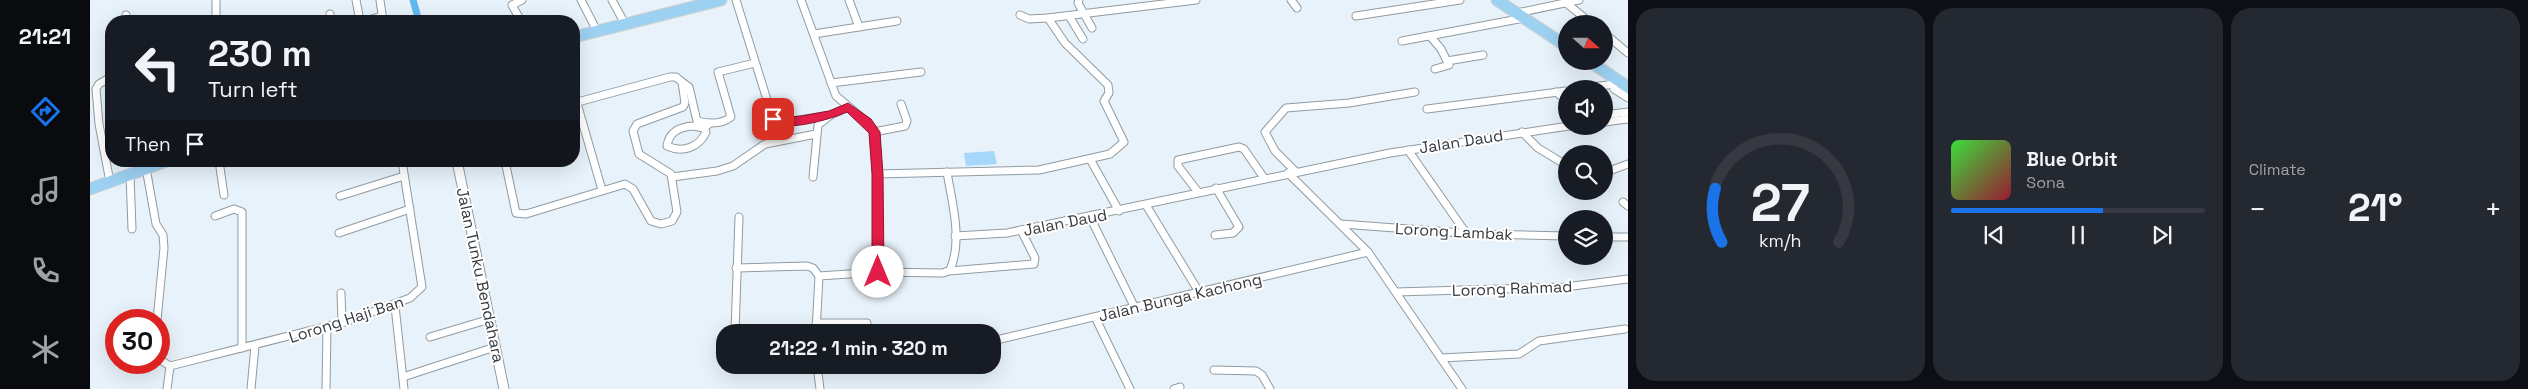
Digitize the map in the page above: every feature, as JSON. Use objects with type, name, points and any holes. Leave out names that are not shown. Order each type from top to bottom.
[{"type":"main road","points":[[580,35],[719,0]]},
{"type":"main road","points":[[1497,0],[1558,41]]},
{"type":"main road","points":[[1601,70],[1621,86]]},
{"type":"main road","points":[[90,189],[146,168]]},
{"type":"street","points":[[216,0],[216,15]]},
{"type":"street","points":[[356,0],[359,15]]},
{"type":"street","points":[[380,0],[382,15]]},
{"type":"street","points":[[517,15],[512,5],[522,0]]},
{"type":"street","points":[[581,0],[597,31]]},
{"type":"street","points":[[612,0],[625,24]]},
{"type":"street","points":[[736,0],[773,119],[786,122],[831,115]]},
{"type":"street","points":[[801,0],[836,96],[867,122],[874,132],[878,174],[878,272]]},
{"type":"street","points":[[849,0],[859,27]]},
{"type":"street","points":[[1079,0],[1078,3],[1092,28]]},
{"type":"street","points":[[1020,15],[1029,19],[1048,18],[1084,14],[1147,2],[1196,0]]},
{"type":"street","points":[[1291,0],[1297,8]]},
{"type":"street","points":[[1356,16],[1460,0]]},
{"type":"street","points":[[1402,41],[1520,16],[1565,1],[1579,0]]},
{"type":"street","points":[[1565,1],[1581,15]]},
{"type":"street","points":[[1069,16],[1083,38]]},
{"type":"street","points":[[878,174],[1039,170],[1110,154],[1125,140],[1104,101],[1110,93],[1108,85],[1065,43],[1048,18]]},
{"type":"street","points":[[814,34],[897,21]]},
{"type":"street","points":[[1430,36],[1447,61],[1447,66],[1435,70]]},
{"type":"street","points":[[1613,40],[1628,53]]},
{"type":"street","points":[[1447,61],[1483,55]]},
{"type":"street","points":[[707,126],[705,138],[695,146],[675,149],[667,146],[669,136],[674,131],[689,126],[707,126],[727,121],[730,117],[718,72],[755,63]]},
{"type":"street","points":[[831,83],[921,72]]},
{"type":"street","points":[[580,102],[676,77],[689,87],[696,121],[707,126]]},
{"type":"street","points":[[105,80],[98,84],[96,88],[99,124],[105,156]]},
{"type":"street","points":[[505,167],[515,210],[520,215],[620,185],[630,186],[651,221],[667,224],[672,221],[677,212],[672,177],[669,172],[639,154],[633,131],[638,124],[683,107],[685,103],[682,82]]},
{"type":"street","points":[[1621,86],[1628,98]]},
{"type":"street","points":[[1415,92],[1349,103],[1286,108],[1281,118],[1266,129],[1265,132],[1266,138],[1292,172],[1368,252],[1462,389]]},
{"type":"street","points":[[1427,109],[1556,92]]},
{"type":"street","points":[[874,132],[905,126],[907,121],[901,104]]},
{"type":"street","points":[[812,177],[818,125],[831,115],[848,107]]},
{"type":"street","points":[[1613,114],[1628,112]]},
{"type":"street","points":[[580,119],[602,190]]},
{"type":"street","points":[[1613,121],[1628,119]]},
{"type":"street","name":"Jalan Daud","points":[[955,236],[1021,230],[1119,211],[1292,172],[1408,150],[1558,128]]},
{"type":"street","points":[[1522,132],[1538,148],[1558,160]]},
{"type":"street","points":[[672,177],[717,171],[733,166],[765,144],[816,134]]},
{"type":"street","points":[[1198,192],[1178,166],[1178,160],[1239,147],[1244,149],[1264,178]]},
{"type":"street","points":[[1408,150],[1466,233]]},
{"type":"street","points":[[1090,159],[1119,211]]},
{"type":"street","points":[[1613,170],[1628,164]]},
{"type":"street","points":[[107,167],[110,182]]},
{"type":"street","points":[[220,167],[224,195]]},
{"type":"street","name":"Lorong Haji Ban","points":[[170,366],[327,328],[394,306],[416,294],[422,287],[403,167]]},
{"type":"street","name":"Jalan Tunku Bendahara","points":[[458,167],[504,389]]},
{"type":"street","points":[[146,168],[156,224],[163,235],[164,248],[158,309]]},
{"type":"street","points":[[947,172],[955,236],[954,261],[949,271]]},
{"type":"street","points":[[130,174],[132,229]]},
{"type":"street","points":[[340,196],[404,176]]},
{"type":"street","points":[[1215,236],[1234,233],[1240,227],[1216,188]]},
{"type":"street","points":[[1146,205],[1199,292]]},
{"type":"street","points":[[215,216],[234,209],[242,212],[242,348]]},
{"type":"street","points":[[339,233],[410,209]]},
{"type":"street","points":[[735,324],[739,217]]},
{"type":"street","points":[[1090,217],[1134,308]]},
{"type":"street","name":"Lorong Lambak","points":[[1341,224],[1466,233],[1558,236]]},
{"type":"street","points":[[819,276],[878,272],[943,273],[1034,264],[1035,258],[1021,230]]},
{"type":"street","points":[[1613,237],[1628,237]]},
{"type":"street","name":"Jalan Bunga Kachong","points":[[1001,339],[1368,252]]},
{"type":"street","points":[[736,268],[807,266],[813,268],[819,276],[816,323],[867,322]]},
{"type":"street","name":"Lorong Rahmad","points":[[1396,292],[1565,287],[1628,280]]},
{"type":"street","points":[[341,293],[342,323]]},
{"type":"street","points":[[394,306],[404,389]]},
{"type":"street","points":[[1096,317],[1130,389]]},
{"type":"street","points":[[430,337],[490,319]]},
{"type":"street","points":[[326,389],[327,328]]},
{"type":"street","points":[[1441,358],[1478,354],[1520,354],[1539,341],[1625,329]]},
{"type":"street","points":[[251,389],[255,346]]},
{"type":"street","points":[[403,378],[495,347]]},
{"type":"street","points":[[1214,370],[1256,371],[1262,374],[1270,389]]},
{"type":"street","points":[[167,389],[169,374]]},
{"type":"street","points":[[818,374],[820,389]]},
{"type":"shaded area","points":[[994,151],[997,164],[966,166],[964,153]]},
{"type":"waterway","points":[[413,0],[417,15]]},
{"type":"route","points":[[773,119],[779,122],[801,120],[831,115],[848,107],[867,122],[874,132],[878,174],[878,272]]}]
